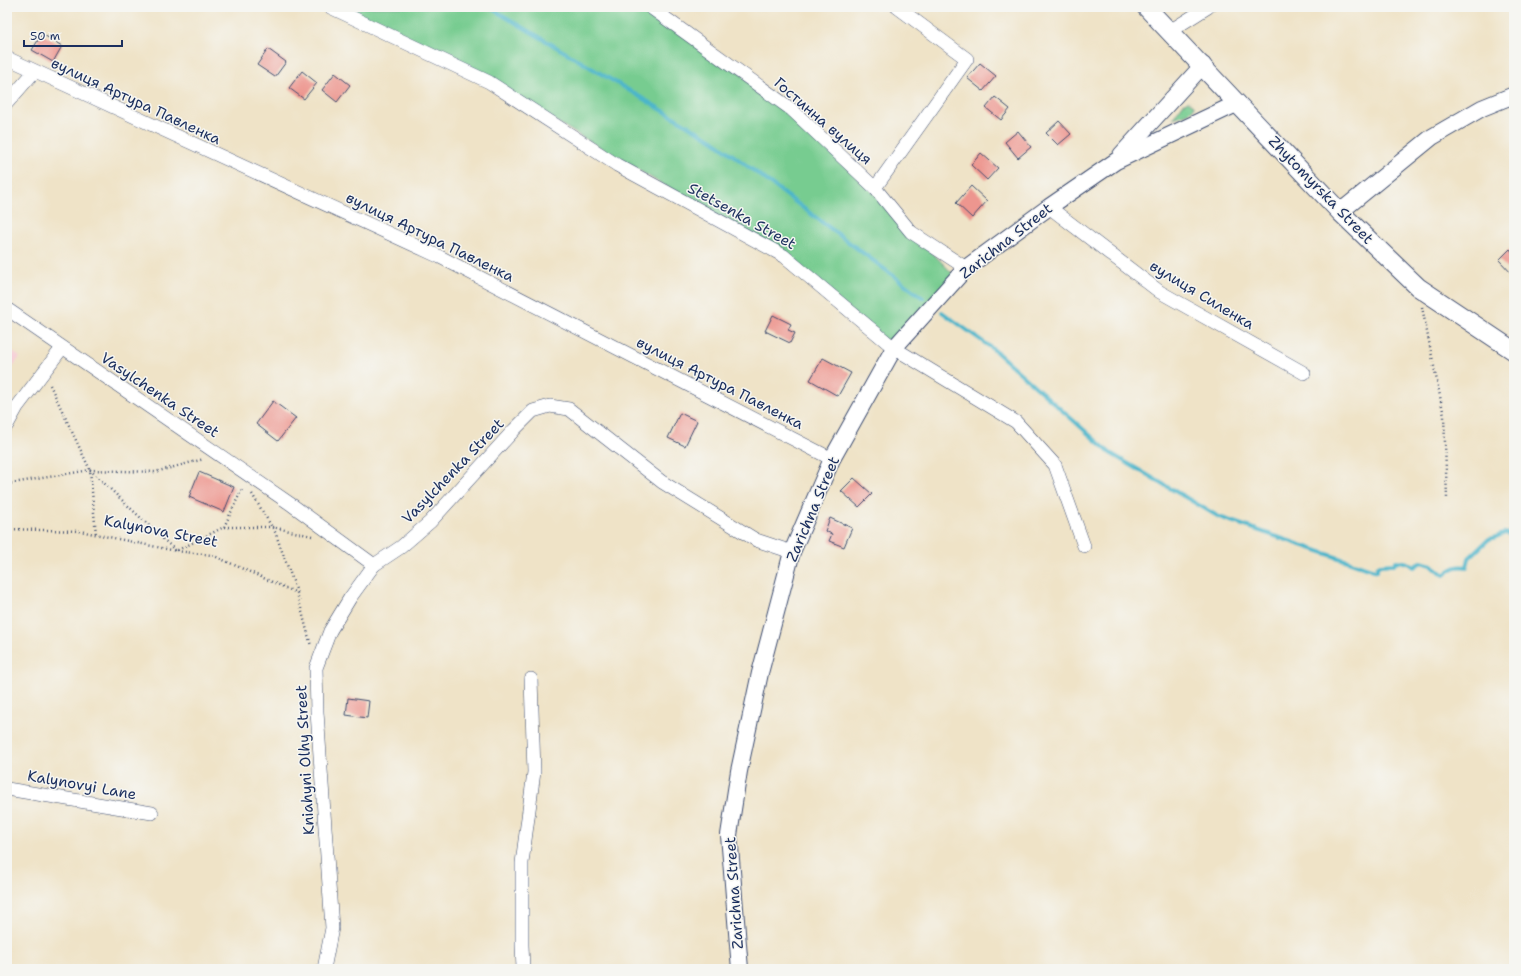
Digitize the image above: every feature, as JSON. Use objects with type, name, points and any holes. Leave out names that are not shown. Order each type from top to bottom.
[{"type":"main road","name":"Zhytomyrska Street","points":[[1146,7],[1203,65],[1340,212],[1418,287],[1514,351]]},
{"type":"street","name":"Stetsenka Street","points":[[330,7],[489,82],[617,165],[784,256],[894,348],[1016,422],[1055,465],[1084,546]]},
{"type":"street","name":"Гостинна вулиця","points":[[650,7],[791,109],[875,188],[911,232],[966,268]]},
{"type":"street","points":[[875,188],[967,59],[897,7]]},
{"type":"street","points":[[1170,31],[1208,7]]},
{"type":"street","name":"вулиця Артура Павленка","points":[[7,58],[34,72],[440,257],[832,460]]},
{"type":"street","name":"Zarichna Street","points":[[1116,160],[1203,65]]},
{"type":"street","points":[[7,103],[34,72]]},
{"type":"street","points":[[1340,212],[1432,136],[1482,108],[1514,95]]},
{"type":"street","name":"Zarichna Street","points":[[740,969],[729,835],[739,771],[759,680],[792,552],[832,460],[894,348],[966,268],[1049,207],[1116,160],[1238,103]]},
{"type":"street","name":"вулиця Силенка","points":[[1049,207],[1160,292],[1304,373]]},
{"type":"street","name":"Vasylchenka Street","points":[[7,309],[292,505],[374,565],[400,547],[430,522],[533,411],[550,406],[569,409],[662,482],[756,540],[792,552]]},
{"type":"street","points":[[7,425],[17,407],[62,348]]},
{"type":"street","name":"Kniahyni Olhy Street","points":[[324,969],[332,928],[317,712],[316,668],[330,631],[350,598],[374,565]]},
{"type":"street","points":[[523,969],[522,863],[534,772],[531,679]]},
{"type":"street","name":"Kalynovyi Lane","points":[[7,789],[152,814]]},
{"type":"path","points":[[1418,287],[1444,416],[1448,498]]},
{"type":"path","points":[[44,372],[90,470],[96,534]]},
{"type":"path","points":[[7,484],[90,470],[155,472],[220,455]]},
{"type":"path","points":[[224,527],[245,483],[235,466]]},
{"type":"path","points":[[90,470],[176,551],[224,527],[272,527],[316,537]]},
{"type":"path","points":[[249,489],[272,527],[298,593],[316,668]]},
{"type":"path","name":"Kalynova Street","points":[[7,529],[80,531],[176,551],[212,554],[298,593]]},
{"type":"shaded area","points":[[7,347],[20,357],[7,375]]},
{"type":"green space","points":[[330,7],[648,7],[791,109],[957,278],[894,348],[784,256],[489,82]]},
{"type":"green space","points":[[1188,101],[1194,105],[1194,108],[1189,113],[1173,118],[1183,104]]},
{"type":"building","points":[[42,34],[62,46],[53,62],[32,50]]},
{"type":"building","points":[[268,49],[286,62],[275,77],[257,65]]},
{"type":"building","points":[[980,63],[996,76],[983,91],[967,78]]},
{"type":"building","points":[[302,71],[317,83],[304,99],[289,88]]},
{"type":"building","points":[[335,73],[350,85],[337,102],[322,90]]},
{"type":"building","points":[[995,97],[1010,109],[1001,120],[986,108]]},
{"type":"building","points":[[1059,121],[1071,134],[1058,145],[1046,133]]},
{"type":"building","points":[[1018,131],[1031,147],[1018,158],[1005,142]]},
{"type":"building","points":[[981,153],[998,168],[987,180],[971,165]]},
{"type":"building","points":[[971,186],[987,201],[972,218],[956,203]]},
{"type":"building","points":[[1510,249],[1514,254],[1513,275],[1499,260]]},
{"type":"building","points":[[773,315],[791,324],[788,330],[795,333],[790,343],[765,331]]},
{"type":"building","points":[[823,358],[851,373],[838,396],[810,380]]},
{"type":"building","points":[[273,401],[296,418],[278,441],[256,424]]},
{"type":"building","points":[[680,413],[697,421],[685,446],[668,438]]},
{"type":"building","points":[[199,472],[234,487],[224,512],[189,497]]},
{"type":"building","points":[[854,478],[872,494],[859,507],[841,491]]},
{"type":"building","points":[[830,518],[852,528],[844,547],[829,541],[832,534],[825,531]]},
{"type":"building","points":[[348,698],[369,701],[367,718],[346,715]]},
{"type":"waterway","points":[[489,7],[714,141],[923,298]]},
{"type":"waterway","points":[[942,312],[993,349],[1110,453],[1219,517],[1377,571],[1377,567],[1380,565],[1394,564],[1396,561],[1405,562],[1414,567],[1421,562],[1432,565],[1444,575],[1460,566],[1467,567],[1469,558],[1489,539],[1505,533],[1514,535]]}]
